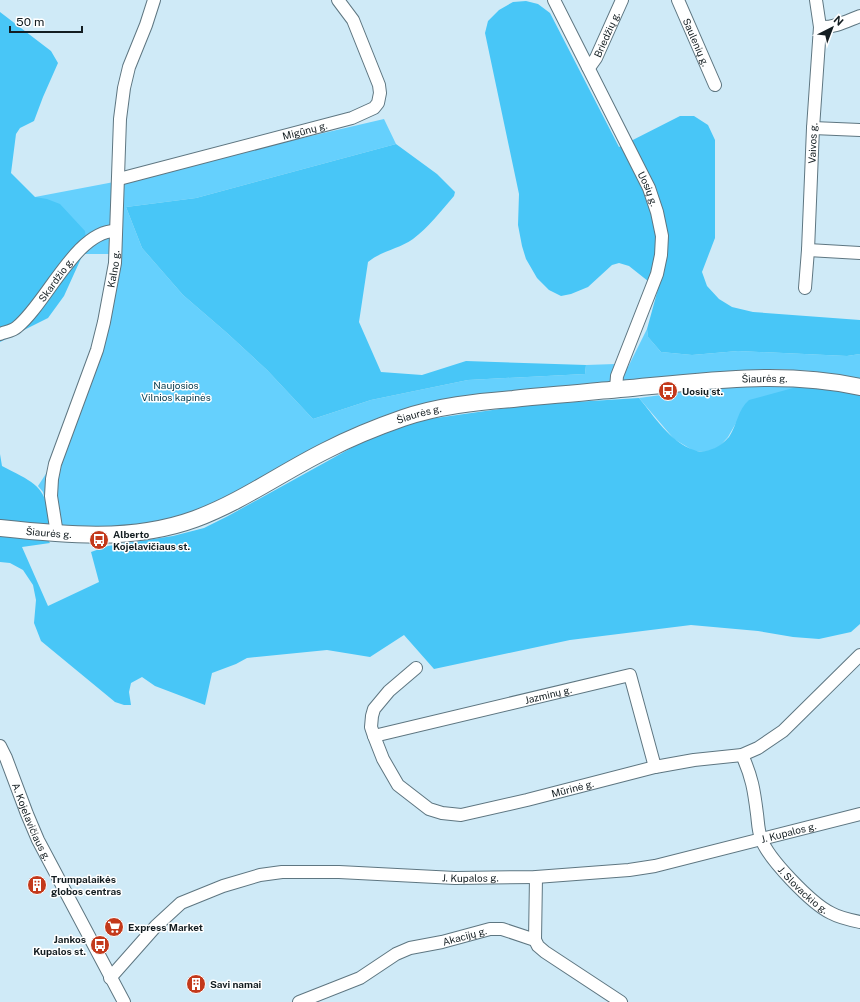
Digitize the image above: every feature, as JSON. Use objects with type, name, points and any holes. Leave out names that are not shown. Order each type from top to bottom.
[{"type":"main road","name":"Šiaurės g.","points":[[0,528],[57,534],[115,535],[148,531],[194,520],[217,510],[325,451],[366,432],[406,417],[438,408],[488,401],[736,378],[765,377],[815,380],[860,387]]},
{"type":"street","name":"Kalno g.","points":[[57,534],[51,496],[52,479],[55,464],[97,350],[104,322],[115,263],[120,119],[124,88],[129,67],[146,25],[154,0]]},
{"type":"street","name":"Migūnų g.","points":[[119,179],[352,118],[374,108],[380,99],[379,85],[353,20],[338,0]]},
{"type":"street","name":"Uosių g.","points":[[554,0],[649,188],[657,212],[662,236],[661,256],[656,274],[617,376],[616,389]]},
{"type":"street","name":"Briedžių g.","points":[[588,67],[596,58],[622,0]]},
{"type":"street","name":"Saulenių g.","points":[[678,0],[715,85]]},
{"type":"street","name":"Vaivos g.","points":[[805,288],[820,27],[816,0]]},
{"type":"street","points":[[820,27],[826,28],[835,26],[860,16]]},
{"type":"street","points":[[813,128],[860,130]]},
{"type":"street","name":"Skardžio g.","points":[[0,334],[16,328],[31,312],[87,242],[100,234],[108,231],[115,231]]},
{"type":"street","points":[[808,250],[860,253]]},
{"type":"street","name":"Mūrinė g.","points":[[416,668],[389,692],[374,709],[371,727],[383,759],[398,785],[429,809],[442,813],[461,815],[655,767],[694,760],[742,755],[758,748],[783,731],[860,655]]},
{"type":"street","name":"Jazminų g.","points":[[374,736],[630,675],[655,767]]},
{"type":"street","name":"A. Kojelavičiaus g.","points":[[0,746],[38,840],[124,1002]]},
{"type":"street","name":"J. Slovackio g.","points":[[742,755],[751,776],[761,838],[771,856],[784,872],[806,894],[830,913],[860,922]]},
{"type":"street","name":"J. Kupalos g.","points":[[110,978],[156,926],[181,903],[218,888],[260,875],[282,872],[339,872],[455,878],[536,877],[629,870],[655,866],[860,814]]},
{"type":"street","points":[[535,940],[536,877]]},
{"type":"street","name":"Akacijų g.","points":[[299,1002],[360,978],[396,954],[410,948],[442,942],[490,929],[502,929],[535,940],[538,946],[545,952],[621,1002]]},
{"type":"green space","name":"Naujosios Vilnios kapinės","points":[[384,119],[396,144],[196,198],[126,207],[142,248],[183,295],[267,370],[313,419],[371,400],[468,380],[585,374],[586,365],[615,364],[628,367],[647,329],[648,337],[661,352],[692,355],[738,351],[847,356],[860,354],[860,379],[812,371],[775,369],[739,371],[448,401],[210,507],[147,525],[51,528],[43,492],[38,486],[51,466],[92,347],[105,299],[110,254],[83,254],[35,197],[114,182]]},
{"type":"green space","points":[[804,385],[736,423],[728,437],[719,447],[707,452],[694,451],[674,439],[639,398],[728,386]]},
{"type":"shaded area","points":[[526,1],[538,4],[550,13],[619,147],[680,116],[694,116],[708,125],[715,140],[715,238],[702,272],[707,286],[719,299],[732,307],[753,312],[860,320],[860,354],[847,356],[738,351],[692,355],[661,352],[648,337],[647,329],[658,289],[629,266],[619,263],[612,265],[588,287],[571,294],[561,296],[549,290],[537,278],[526,259],[522,246],[518,225],[519,194],[485,33],[488,21],[499,10],[513,2]]},
{"type":"shaded area","points":[[0,12],[51,51],[58,63],[34,121],[20,128],[16,134],[11,173],[35,197],[47,199],[60,204],[85,231],[86,240],[83,254],[64,296],[48,318],[0,342]]},
{"type":"shaded area","points":[[396,144],[437,174],[455,192],[454,196],[419,235],[368,262],[359,322],[381,372],[422,375],[466,361],[586,365],[585,374],[468,380],[371,400],[313,419],[267,370],[183,295],[142,248],[126,207],[196,198]]},
{"type":"shaded area","points":[[804,385],[828,388],[860,395],[860,624],[851,632],[819,639],[793,637],[758,631],[691,625],[570,640],[434,669],[404,635],[370,657],[327,650],[247,658],[212,673],[205,705],[155,686],[142,677],[131,683],[129,692],[131,705],[124,705],[115,702],[41,641],[34,623],[36,600],[33,585],[23,570],[10,563],[0,562],[0,535],[48,540],[50,543],[22,547],[48,606],[99,582],[91,552],[108,546],[173,536],[204,528],[362,442],[391,430],[422,420],[527,405],[639,398],[663,428],[677,441],[694,450],[704,451],[717,447],[729,437],[742,408],[749,400]]},
{"type":"shaded area","points":[[0,454],[2,466],[32,482],[43,495],[47,503],[51,528],[0,522]]},
{"type":"place","name":"Uosių st.","points":[[668,391]]},
{"type":"place","name":"Alberto Kojelavičiaus st.","points":[[99,540]]},
{"type":"place","name":"Trumpalaikės globos centras","points":[[37,885]]},
{"type":"place","name":"Express Market","points":[[114,927]]},
{"type":"place","name":"Jankos Kupalos st.","points":[[100,945]]},
{"type":"place","name":"Savi namai","points":[[196,984]]}]
